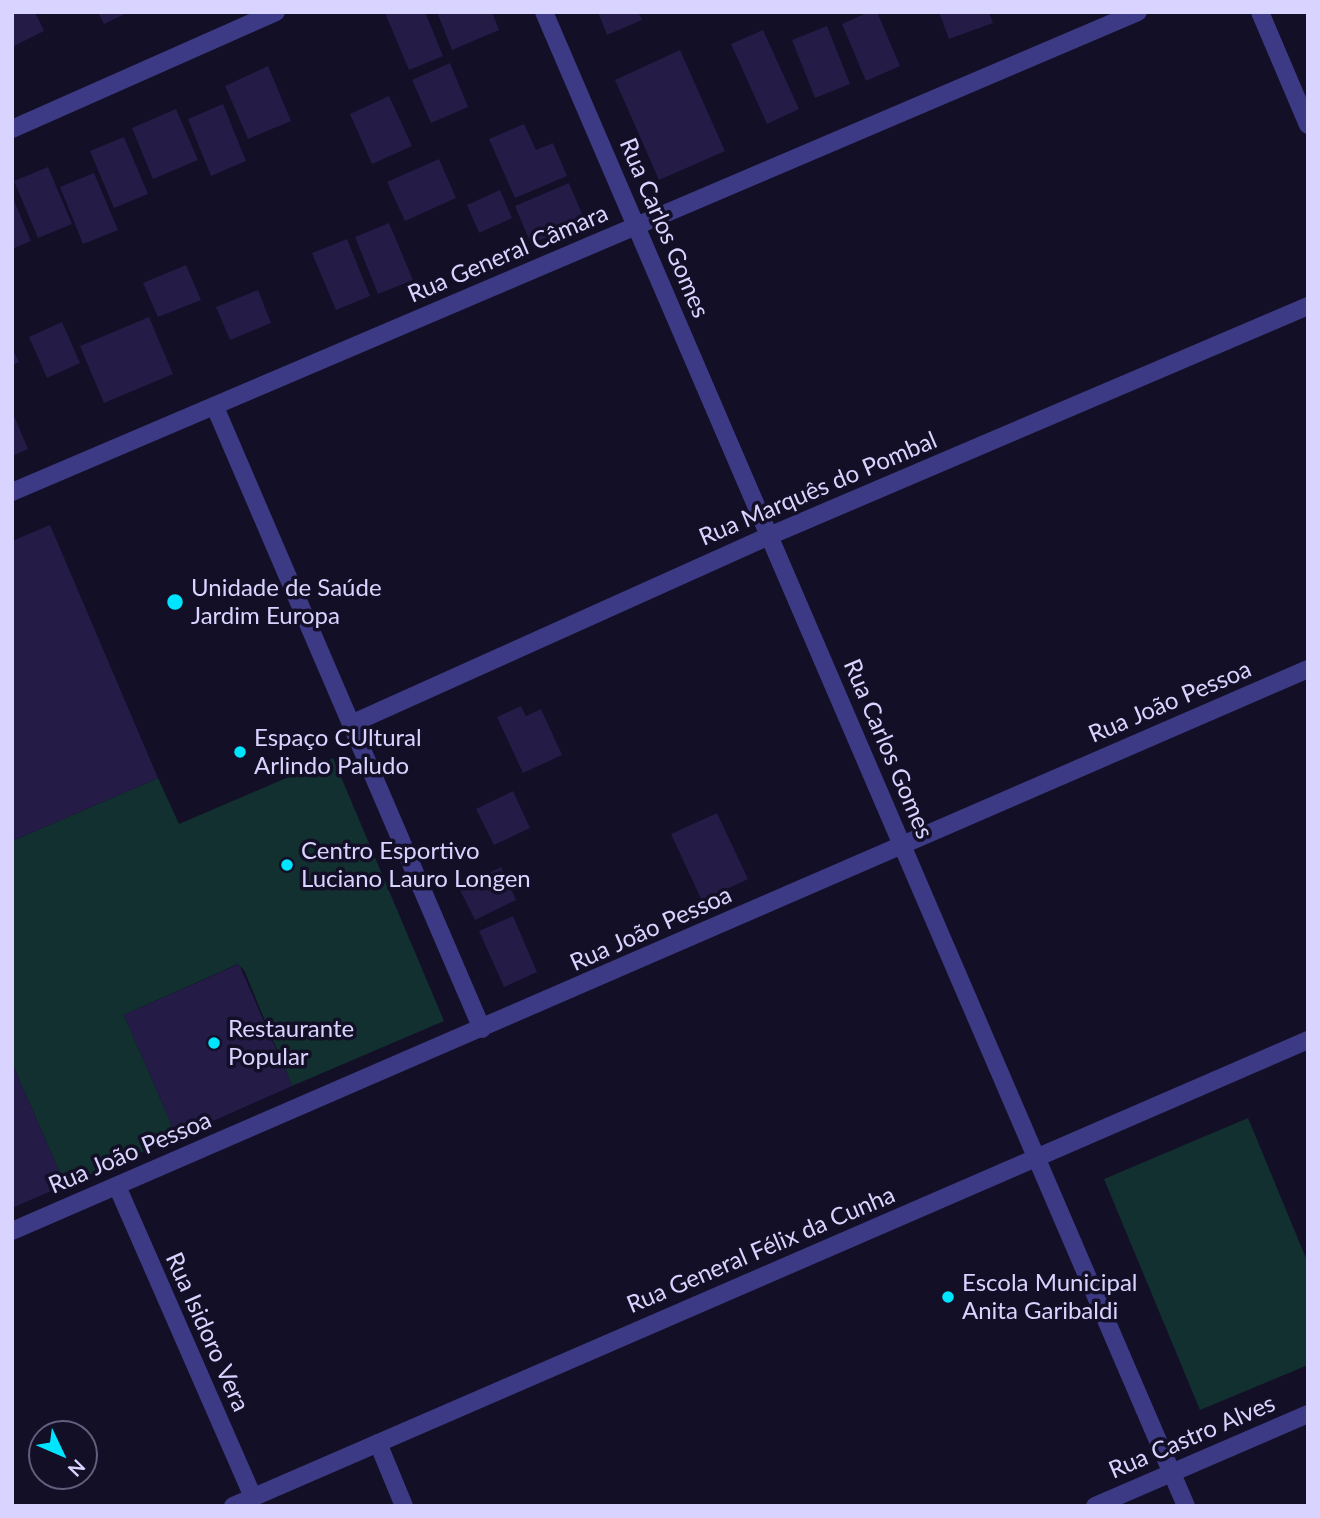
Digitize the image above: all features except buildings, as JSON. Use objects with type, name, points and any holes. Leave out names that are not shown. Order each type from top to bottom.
[{"type":"street","points":[[12,129],[276,12]]},
{"type":"street","name":"Rua Carlos Gomes","points":[[544,12],[1186,1506]]},
{"type":"street","name":"Rua General Câmara","points":[[12,492],[1138,12]]},
{"type":"street","points":[[1260,12],[1308,125]]},
{"type":"street","name":"Rua Marquês do Pombal","points":[[351,723],[769,536],[1308,306]]},
{"type":"street","points":[[215,407],[482,1029]]},
{"type":"street","name":"Rua João Pessoa","points":[[12,1231],[1308,669]]},
{"type":"street","name":"Rua General Félix da Cunha","points":[[233,1506],[1308,1040]]},
{"type":"street","name":"Rua Isidoro Vera","points":[[117,1186],[253,1497]]},
{"type":"street","name":"Rua Castro Alves","points":[[1095,1506],[1308,1413]]},
{"type":"street","points":[[377,1443],[404,1506]]},
{"type":"green space","points":[[333,758],[444,1021],[292,1086],[244,970],[238,964],[124,1015],[177,1137],[65,1185],[12,1063],[12,841],[158,778],[179,824]]},
{"type":"green space","points":[[1248,1118],[1308,1263],[1308,1365],[1200,1410],[1104,1179]]},
{"type":"place","name":"Unidade de Saúde Jardim Europa","points":[[175,602]]},
{"type":"place","name":"Espaço CUltural Arlindo Paludo","points":[[240,752]]},
{"type":"place","name":"Centro Esportivo Luciano Lauro Longen","points":[[287,865]]},
{"type":"place","name":"Restaurante Popular","points":[[214,1043]]},
{"type":"place","name":"Escola Municipal Anita Garibaldi","points":[[948,1297]]}]
